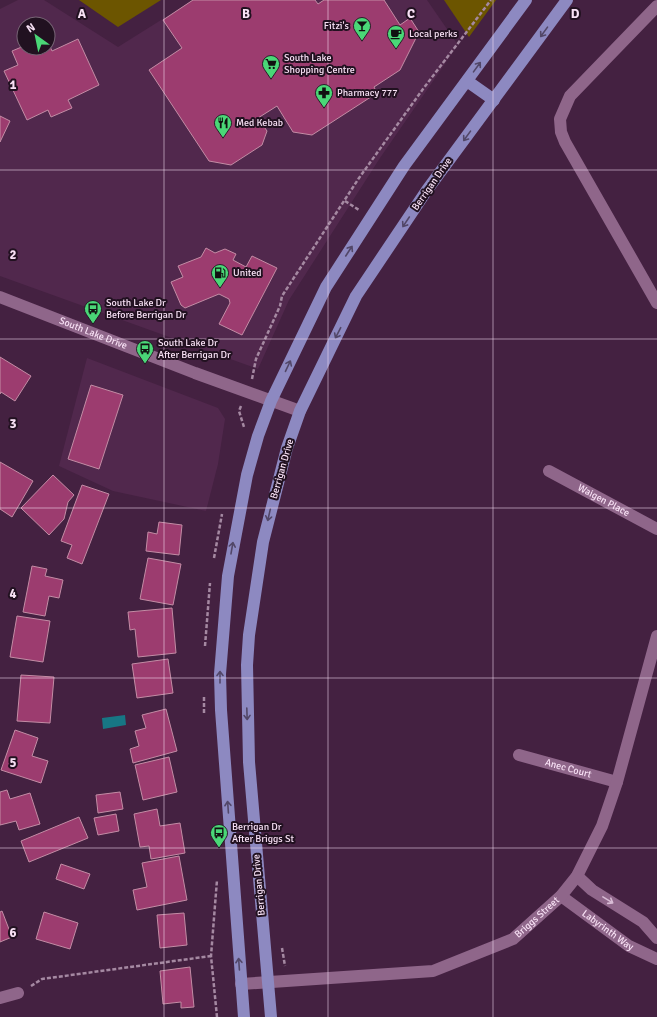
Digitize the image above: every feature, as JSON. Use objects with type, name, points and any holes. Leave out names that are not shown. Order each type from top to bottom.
[{"type":"main road","points":[[244,1017],[221,710],[220,674],[228,576],[238,518],[258,436],[271,401],[326,287],[404,166],[526,0]]},
{"type":"main road","name":"Berrigan Drive","points":[[270,1017],[249,762],[247,665],[249,635],[263,542],[287,448],[300,411],[356,296],[427,190],[567,0]]},
{"type":"main road","points":[[467,81],[494,100]]},
{"type":"street","points":[[657,6],[570,96],[560,119],[561,132],[565,142],[657,303]]},
{"type":"street","name":"South Lake Drive","points":[[0,297],[300,411]]},
{"type":"street","name":"Waigen Place","points":[[549,471],[657,529]]},
{"type":"street","name":"Briggs Street","points":[[241,984],[433,971],[514,940],[561,896],[577,876],[602,826],[617,782],[657,636]]},
{"type":"street","name":"Anec Court","points":[[519,755],[617,782]]},
{"type":"street","points":[[577,876],[592,890],[643,922],[657,938]]},
{"type":"street","name":"Labyrinth Way","points":[[561,896],[630,946],[657,959]]},
{"type":"street","points":[[0,998],[18,994]]},
{"type":"path","points":[[255,371],[256,359],[280,306],[282,296],[359,178],[445,60],[491,0]]},
{"type":"path","points":[[18,994],[42,979],[211,956]]},
{"type":"shaded area","points":[[18,0],[44,0],[118,47],[193,0],[427,0],[458,45],[380,158],[289,300],[258,369],[0,276],[0,9]]},
{"type":"shaded area","points":[[79,0],[161,0],[118,27]]},
{"type":"shaded area","points":[[444,0],[496,0],[469,37]]},
{"type":"shaded area","points":[[87,358],[218,408],[225,419],[218,464],[206,511],[113,491],[59,466]]},
{"type":"shaded area","points":[[125,715],[126,725],[103,729],[102,718]]},
{"type":"building","name":"South Lake Shopping Centre","points":[[193,0],[315,0],[318,4],[324,0],[384,0],[400,25],[410,18],[419,32],[400,70],[374,87],[377,93],[312,135],[293,132],[277,106],[258,118],[267,131],[262,145],[231,165],[209,161],[149,70],[182,48],[163,20]]},
{"type":"building","points":[[78,39],[99,85],[68,100],[72,108],[51,117],[48,110],[27,120],[4,71],[18,65],[12,51],[16,49],[16,56],[56,56],[56,49]]},
{"type":"building","points":[[0,116],[10,121],[0,142]]},
{"type":"building","name":"United","points":[[206,248],[215,253],[225,249],[236,254],[233,260],[246,267],[252,256],[277,268],[242,335],[219,324],[230,303],[229,299],[219,294],[185,308],[181,305],[171,282],[183,277],[178,266],[201,257]]},
{"type":"building","points":[[0,357],[31,376],[15,401],[1,392],[0,394]]},
{"type":"building","points":[[91,385],[123,395],[99,469],[68,459]]},
{"type":"building","points":[[0,462],[33,481],[12,517],[0,509]]},
{"type":"building","points":[[53,475],[74,495],[68,502],[64,519],[49,535],[21,508]]},
{"type":"building","points":[[82,485],[109,494],[82,564],[67,558],[72,545],[61,541]]},
{"type":"building","points":[[159,522],[182,525],[179,555],[146,551],[148,532],[157,534]]},
{"type":"building","points":[[148,558],[181,564],[173,605],[140,599]]},
{"type":"building","points":[[32,566],[47,569],[45,576],[63,580],[59,598],[49,596],[45,616],[23,612]]},
{"type":"building","points":[[172,608],[176,653],[138,657],[135,629],[130,630],[128,612]]},
{"type":"building","points":[[17,616],[50,621],[43,662],[10,657]]},
{"type":"building","points":[[168,659],[173,693],[137,698],[132,664]]},
{"type":"building","points":[[21,675],[54,677],[50,723],[17,721]]},
{"type":"building","points":[[166,709],[177,751],[133,763],[130,749],[139,746],[135,731],[146,728],[142,715]]},
{"type":"building","points":[[15,730],[38,738],[32,756],[48,761],[41,783],[1,770]]},
{"type":"building","points":[[169,757],[177,792],[143,800],[135,765]]},
{"type":"building","points":[[7,790],[10,799],[30,793],[40,824],[19,830],[16,821],[0,825],[0,792]]},
{"type":"building","points":[[120,792],[123,809],[98,813],[96,795]]},
{"type":"building","points":[[157,809],[160,826],[180,823],[185,853],[151,859],[149,846],[140,847],[134,814]]},
{"type":"building","points":[[116,814],[119,831],[98,835],[94,818]]},
{"type":"building","points":[[79,817],[88,838],[29,862],[21,841]]},
{"type":"building","points":[[179,856],[187,900],[137,910],[133,890],[147,887],[142,863]]},
{"type":"building","points":[[61,864],[90,874],[84,889],[56,879]]},
{"type":"building","points":[[2,911],[12,937],[0,942],[0,912]]},
{"type":"building","points":[[44,912],[78,923],[70,949],[36,939]]},
{"type":"building","points":[[184,913],[187,945],[160,948],[157,915]]},
{"type":"building","points":[[190,967],[194,1007],[181,1008],[181,1002],[163,1004],[160,971]]},
{"type":"place","name":"Fitzi's","points":[[362,41]]},
{"type":"place","name":"Local perks","points":[[396,49]]},
{"type":"place","name":"South Lake Shopping Centre","points":[[271,79]]},
{"type":"place","name":"Pharmacy 777","points":[[324,108]]},
{"type":"place","name":"Med Kebab","points":[[223,138]]},
{"type":"place","name":"United","points":[[220,288]]},
{"type":"place","name":"South Lake Dr Before Berrigan Dr","points":[[93,324]]},
{"type":"place","name":"South Lake Dr After Berrigan Dr","points":[[145,364]]},
{"type":"place","name":"Berrigan Dr After Briggs St","points":[[219,848]]}]
